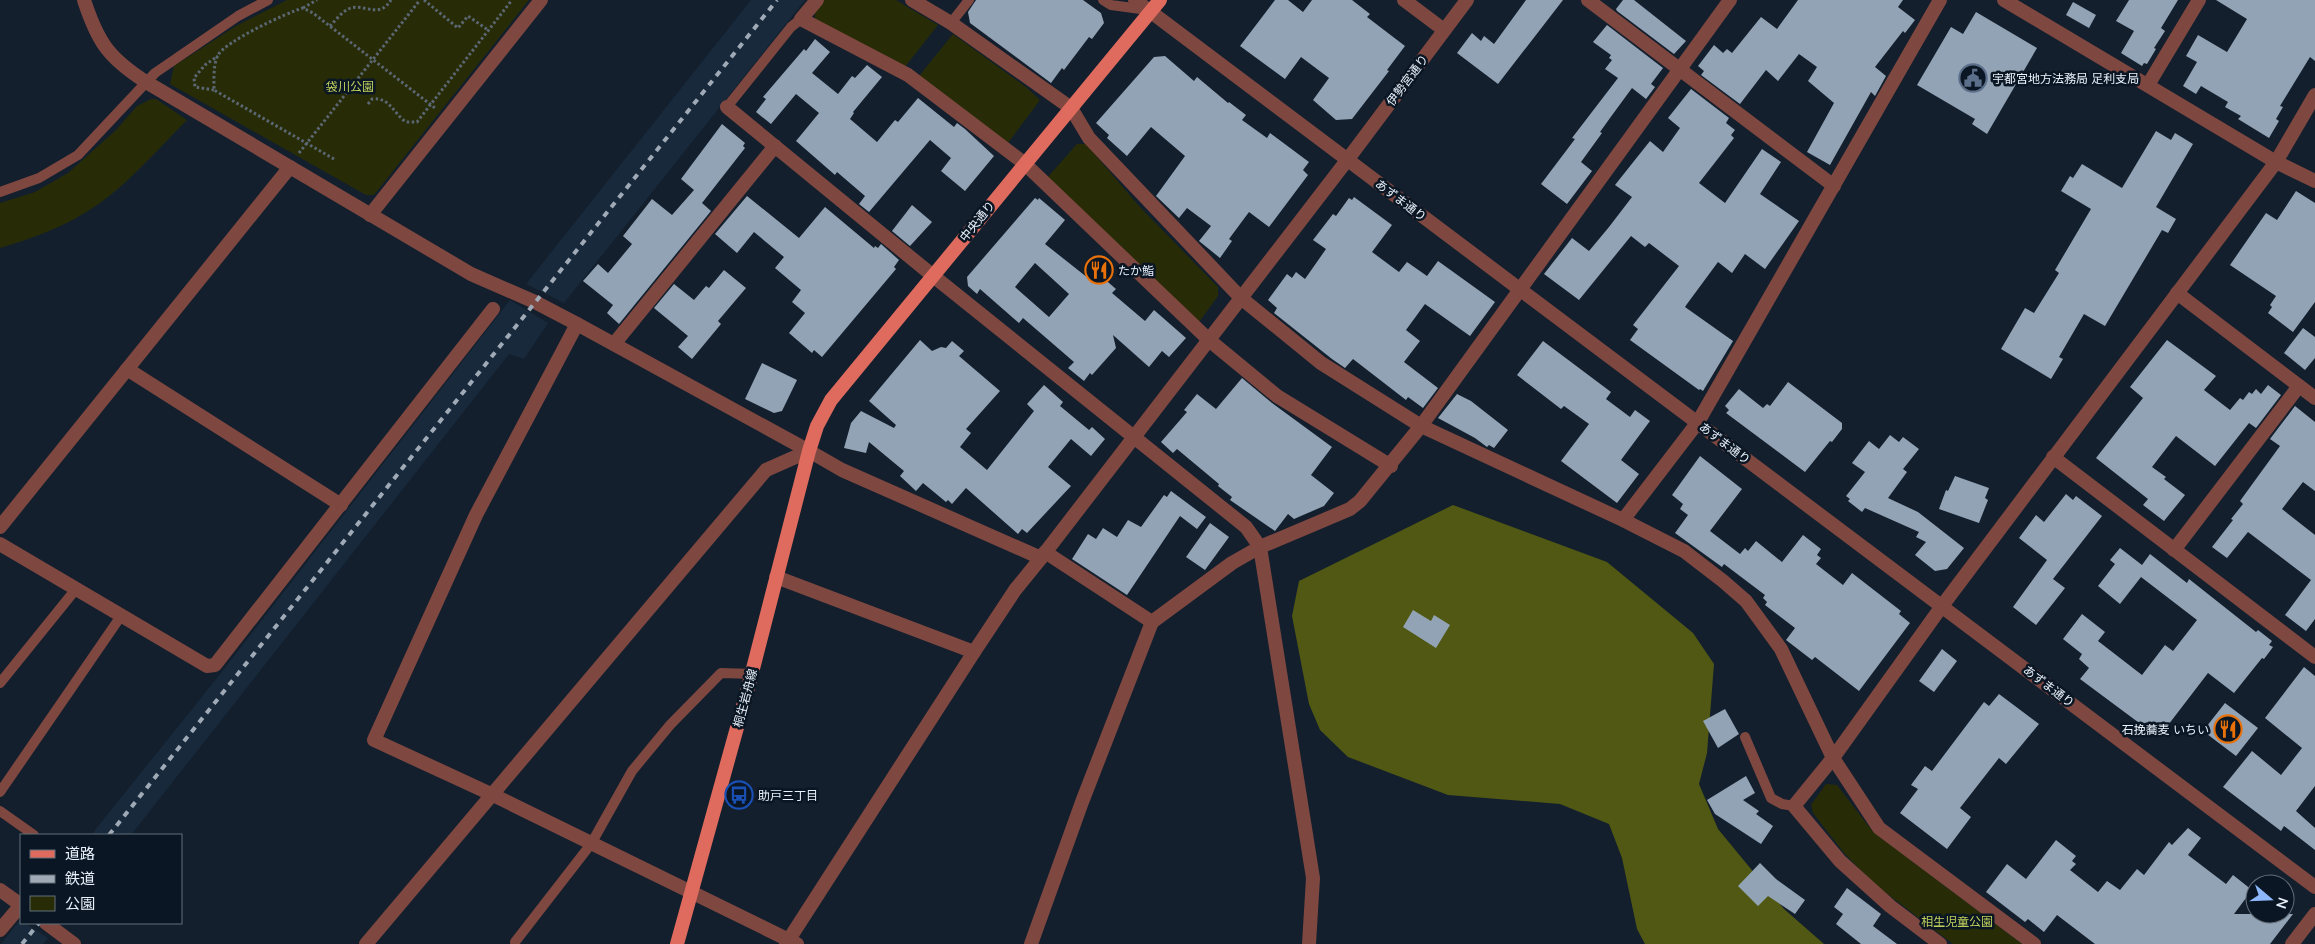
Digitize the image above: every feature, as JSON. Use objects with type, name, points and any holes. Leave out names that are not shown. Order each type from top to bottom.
[{"type":"main road","name":"中央通り","points":[[809,451],[818,426],[831,400],[1071,108],[1152,4]]},
{"type":"main road","name":"桐生岩舟線","points":[[677,944],[752,674],[809,451]]},
{"type":"street","points":[[84,0],[91,22],[109,54],[146,82],[294,161],[370,215],[471,274],[535,302],[577,324],[842,470],[1043,555],[1152,622]]},
{"type":"street","points":[[370,215],[541,0]]},
{"type":"street","points":[[817,0],[801,19],[908,75],[1024,163],[1209,340],[1277,396],[1391,466]]},
{"type":"street","points":[[912,0],[951,23],[1071,108],[1089,138],[1241,298],[1321,363],[1421,426],[1623,520],[1684,551],[1746,601],[1781,649],[1834,758],[1880,828],[2034,944]]},
{"type":"street","name":"あずま通り","points":[[1135,0],[1152,4],[1348,160],[2315,887]]},
{"type":"street","points":[[1404,0],[1444,30]]},
{"type":"street","name":"伊勢宮通り","points":[[790,943],[974,652],[1016,590],[1348,160],[1467,0]]},
{"type":"street","points":[[1588,0],[1834,186]]},
{"type":"street","points":[[1031,944],[1082,802],[1152,622],[1232,563],[1260,547],[1350,510],[1360,502],[1391,466],[1421,426],[1730,0]]},
{"type":"street","points":[[1623,520],[1698,422],[1940,0]]},
{"type":"street","points":[[2004,0],[2276,162],[2315,181]]},
{"type":"street","points":[[2148,85],[2199,0]]},
{"type":"street","points":[[1940,944],[1890,906],[1840,861],[1794,806],[1834,758],[1942,606],[2276,162],[2315,95]]},
{"type":"street","points":[[728,107],[1132,438],[1246,527],[1260,547],[1312,878],[1309,944]]},
{"type":"street","points":[[614,344],[775,146]]},
{"type":"street","points":[[0,527],[294,161]]},
{"type":"street","points":[[2177,294],[2315,398]]},
{"type":"street","points":[[0,544],[207,666],[215,664],[493,309]]},
{"type":"street","points":[[577,324],[476,515],[374,740],[491,794],[790,943]]},
{"type":"street","points":[[127,369],[340,505]]},
{"type":"street","points":[[2174,550],[2299,386]]},
{"type":"street","points":[[366,944],[766,470],[809,451]]},
{"type":"street","points":[[2053,458],[2315,656]]},
{"type":"street","points":[[776,577],[974,652]]},
{"type":"street","points":[[0,890],[20,904]]},
{"type":"street","points":[[0,930],[20,906]]},
{"type":"street","points":[[2292,944],[2315,914]]},
{"type":"street","points":[[47,924],[74,944]]},
{"type":"lane","points":[[0,192],[39,178],[78,155],[155,72],[238,16],[268,0]]},
{"type":"lane","points":[[951,23],[969,0]]},
{"type":"lane","points":[[1104,0],[1111,5],[1152,4]]},
{"type":"lane","points":[[728,107],[791,27],[801,19]]},
{"type":"lane","points":[[0,683],[76,589]]},
{"type":"lane","points":[[0,792],[121,616]]},
{"type":"lane","points":[[515,942],[591,844],[632,771],[670,725],[722,673],[752,674]]},
{"type":"lane","points":[[1745,737],[1771,798],[1782,804],[1794,806]]},
{"type":"lane","points":[[0,811],[33,834]]},
{"type":"path","points":[[316,0],[231,43],[205,64],[194,78],[195,87],[214,90],[334,158]]},
{"type":"path","points":[[330,26],[354,7],[371,11],[386,6],[392,0]]},
{"type":"path","points":[[294,161],[420,0]]},
{"type":"path","points":[[424,0],[458,28],[468,16],[488,30]]},
{"type":"path","points":[[368,104],[372,99],[378,98],[387,102],[403,120],[412,123],[417,122],[512,0]]},
{"type":"path","points":[[303,8],[330,26],[440,112]]},
{"type":"path","points":[[214,90],[218,55]]},
{"type":"shaded area","points":[[751,0],[805,0],[564,303],[526,284]]},
{"type":"shaded area","points":[[510,300],[548,323],[524,359],[509,354],[132,834],[92,834],[217,678]]},
{"type":"shaded area","points":[[20,920],[20,924],[27,924],[48,938],[43,944],[1,944]]},
{"type":"green space","name":"袋川公園","points":[[287,0],[529,0],[374,195],[366,195],[170,84],[174,66],[236,26]]},
{"type":"green space","points":[[824,0],[896,0],[938,25],[904,68],[815,20],[815,12]]},
{"type":"green space","points":[[953,34],[1026,87],[1040,100],[1008,143],[919,76]]},
{"type":"green space","points":[[151,99],[156,99],[187,120],[114,192],[88,211],[56,228],[0,248],[0,203],[35,192],[68,173],[116,130],[137,106]]},
{"type":"green space","points":[[1077,144],[1086,144],[1139,206],[1218,287],[1218,296],[1199,322],[1047,178]]},
{"type":"green space","points":[[1453,505],[1607,562],[1693,633],[1714,664],[1707,753],[1699,784],[1718,829],[1784,909],[1824,944],[1645,944],[1637,929],[1622,858],[1609,824],[1560,804],[1448,795],[1348,757],[1320,730],[1309,704],[1292,616],[1299,581]]},
{"type":"green space","name":"相生児童公園","points":[[1826,784],[1837,785],[1873,832],[2022,944],[1953,944],[1873,883],[1844,853],[1813,813],[1811,805]]},
{"type":"building","points":[[976,0],[1083,0],[1101,13],[1104,23],[1092,39],[1089,37],[1064,70],[1062,68],[1051,83],[970,23],[968,12]]},
{"type":"building","points":[[1275,0],[1288,0],[1303,12],[1312,0],[1352,0],[1370,14],[1367,17],[1405,46],[1387,70],[1389,71],[1352,119],[1336,120],[1313,100],[1329,78],[1301,57],[1285,79],[1240,46]]},
{"type":"building","points":[[1526,0],[1563,0],[1498,84],[1457,53],[1472,33],[1481,41],[1484,36],[1494,44]]},
{"type":"building","points":[[1623,0],[1634,0],[1686,41],[1674,54],[1617,11],[1616,9]]},
{"type":"building","points":[[1798,0],[1903,0],[1898,7],[1915,20],[1905,33],[1903,31],[1875,67],[1886,76],[1875,96],[1871,92],[1830,165],[1807,152],[1834,103],[1808,81],[1817,67],[1799,54],[1778,81],[1766,70],[1740,104],[1701,75],[1704,71],[1698,66],[1714,45],[1723,53],[1727,49],[1732,53],[1761,17],[1777,29]]},
{"type":"building","points":[[2129,0],[2178,0],[2161,28],[2165,31],[2154,48],[2156,49],[2147,64],[2144,63],[2142,66],[2121,53],[2134,31],[2116,21]]},
{"type":"building","points":[[2216,0],[2315,0],[2315,61],[2310,57],[2280,106],[2283,107],[2276,119],[2279,121],[2269,138],[2238,119],[2241,116],[2225,107],[2228,102],[2201,86],[2196,94],[2183,86],[2197,62],[2186,56],[2198,35],[2227,52],[2247,19]]},
{"type":"building","points":[[2073,2],[2096,15],[2089,28],[2066,15]]},
{"type":"building","points":[[1976,12],[2037,48],[1987,134],[1972,124],[1975,119],[1917,85],[1951,27],[1963,34]]},
{"type":"building","points":[[1607,25],[1663,68],[1651,84],[1655,87],[1646,99],[1632,88],[1600,132],[1602,133],[1581,162],[1592,171],[1567,204],[1541,184],[1575,139],[1572,138],[1618,78],[1605,69],[1612,60],[1609,58],[1611,55],[1593,42]]},
{"type":"building","points":[[815,39],[830,52],[812,73],[838,94],[852,76],[855,78],[867,65],[882,77],[853,112],[850,119],[877,142],[895,120],[898,122],[918,98],[954,127],[957,123],[965,129],[994,156],[965,191],[941,171],[951,158],[930,140],[869,212],[859,204],[865,196],[837,172],[835,175],[796,141],[819,113],[796,94],[771,124],[756,112],[766,99],[763,97],[804,49],[806,51]]},
{"type":"building","points":[[1165,56],[1194,81],[1197,77],[1228,103],[1246,115],[1242,120],[1267,138],[1270,133],[1309,162],[1303,170],[1308,175],[1269,227],[1249,212],[1229,239],[1232,241],[1220,258],[1199,241],[1211,226],[1187,208],[1179,218],[1156,196],[1185,156],[1151,127],[1127,156],[1107,138],[1109,135],[1096,123],[1154,57]]},
{"type":"building","points":[[1691,89],[1729,118],[1726,123],[1735,130],[1731,135],[1734,138],[1699,183],[1725,203],[1762,149],[1781,162],[1760,194],[1799,221],[1765,269],[1745,254],[1732,273],[1718,262],[1685,307],[1733,341],[1703,391],[1630,340],[1638,329],[1633,325],[1679,266],[1649,243],[1645,247],[1631,236],[1579,300],[1544,274],[1572,238],[1589,251],[1609,227],[1632,197],[1615,185],[1650,141],[1663,152],[1680,128],[1668,118]]},
{"type":"building","points":[[722,124],[745,143],[743,146],[745,148],[702,203],[711,211],[619,324],[607,313],[613,305],[583,281],[598,264],[608,273],[632,244],[623,236],[652,199],[672,215],[694,190],[681,179]]},
{"type":"building","points":[[2156,131],[2171,140],[2175,133],[2193,144],[2156,207],[2176,219],[2168,233],[2162,230],[2105,326],[2084,314],[2059,357],[2063,359],[2051,379],[2001,349],[2025,308],[2034,313],[2059,273],[2055,270],[2091,209],[2061,191],[2070,176],[2073,178],[2082,164],[2122,188]]},
{"type":"building","points":[[2296,191],[2315,203],[2315,302],[2293,332],[2268,313],[2272,307],[2270,305],[2276,296],[2230,265],[2266,213],[2277,220]]},
{"type":"building","points":[[747,196],[799,238],[825,207],[874,248],[875,246],[878,248],[881,244],[899,260],[894,267],[896,269],[822,357],[814,350],[812,353],[789,333],[805,313],[792,302],[801,290],[775,268],[784,257],[754,232],[737,253],[715,234]]},
{"type":"building","points":[[1354,197],[1392,225],[1372,252],[1399,272],[1407,262],[1427,276],[1438,261],[1495,302],[1470,336],[1425,304],[1406,330],[1420,341],[1404,362],[1438,388],[1423,408],[1408,397],[1406,400],[1353,359],[1345,368],[1332,359],[1274,313],[1277,308],[1268,300],[1287,274],[1292,278],[1296,272],[1305,279],[1326,249],[1313,240],[1333,214],[1336,216],[1349,198],[1352,200]]},
{"type":"building","points":[[1035,198],[1038,200],[1039,198],[1065,220],[1045,244],[1088,278],[1094,270],[1116,289],[1112,293],[1145,321],[1154,310],[1186,338],[1169,357],[1162,351],[1149,367],[1113,335],[1116,348],[1092,375],[1090,373],[1084,381],[1068,368],[1074,362],[1023,318],[1019,323],[980,289],[977,294],[968,286],[967,277]],"holes":[[[1035,263],[1069,294],[1049,317],[1015,287]]]},
{"type":"building","points":[[912,205],[932,222],[910,246],[892,231]]},
{"type":"building","points":[[724,270],[746,288],[718,321],[721,324],[692,359],[678,347],[688,336],[654,308],[674,284],[694,300],[706,286],[709,288]]},
{"type":"building","points":[[2303,328],[2315,337],[2315,358],[2305,370],[2284,353]]},
{"type":"building","points":[[920,340],[932,351],[941,347],[946,348],[952,341],[964,351],[959,356],[1000,391],[966,429],[971,433],[960,447],[987,470],[1034,411],[1027,404],[1044,385],[1063,402],[1060,406],[1089,430],[1092,427],[1105,439],[1091,456],[1071,439],[1048,467],[1071,486],[1027,533],[1022,529],[1018,534],[966,488],[952,504],[948,500],[946,502],[923,483],[916,491],[900,476],[904,471],[869,442],[866,453],[844,448],[851,423],[861,411],[894,428],[896,425],[869,401]]},
{"type":"building","points":[[2167,340],[2216,376],[2204,390],[2230,410],[2240,398],[2243,400],[2249,392],[2252,394],[2256,389],[2261,394],[2268,385],[2281,395],[2256,428],[2249,423],[2215,466],[2176,436],[2152,467],[2185,495],[2164,521],[2143,505],[2148,499],[2096,458],[2143,398],[2130,387]]},
{"type":"building","points":[[1543,341],[1611,392],[1606,399],[1630,417],[1635,410],[1650,421],[1621,460],[1639,474],[1617,503],[1561,461],[1589,424],[1564,406],[1561,409],[1517,375]]},
{"type":"building","points":[[762,363],[797,380],[782,411],[774,413],[745,399]]},
{"type":"building","points":[[1242,378],[1272,403],[1332,447],[1311,475],[1334,493],[1324,506],[1294,519],[1288,514],[1275,531],[1230,500],[1232,497],[1218,486],[1219,484],[1177,449],[1173,453],[1161,442],[1187,412],[1184,410],[1197,394],[1216,409]]},
{"type":"building","points":[[1788,382],[1842,423],[1842,429],[1805,472],[1726,413],[1729,410],[1725,406],[1739,389],[1763,408],[1767,404],[1770,406]]},
{"type":"building","points":[[1457,394],[1471,401],[1508,430],[1494,448],[1489,445],[1487,447],[1475,438],[1438,418]]},
{"type":"building","points":[[2295,406],[2315,422],[2315,491],[2303,482],[2282,509],[2315,535],[2315,619],[2306,631],[2285,615],[2311,580],[2248,532],[2227,558],[2212,547],[2243,504],[2240,501],[2280,446],[2270,439]]},
{"type":"building","points":[[1890,435],[1899,442],[1903,437],[1919,449],[1903,469],[1907,472],[1888,498],[1918,512],[1964,548],[1947,569],[1935,571],[1915,555],[1926,542],[1916,537],[1919,532],[1865,508],[1862,512],[1848,501],[1850,499],[1846,496],[1865,472],[1852,463],[1869,441],[1879,449]]},
{"type":"building","points":[[1700,456],[1742,489],[1710,531],[1740,554],[1745,548],[1748,551],[1756,541],[1782,562],[1803,535],[1821,549],[1817,555],[1821,558],[1816,564],[1843,585],[1852,573],[1901,611],[1899,614],[1910,623],[1859,691],[1815,657],[1812,660],[1786,640],[1795,628],[1765,605],[1767,602],[1763,598],[1765,595],[1724,564],[1722,567],[1675,533],[1688,515],[1680,509],[1683,504],[1672,495]]},
{"type":"building","points":[[1955,476],[1989,488],[1985,498],[1988,500],[1979,523],[1939,509],[1946,490],[1948,491]]},
{"type":"building","points":[[1171,491],[1206,517],[1197,529],[1180,516],[1127,595],[1072,559],[1088,534],[1096,539],[1103,528],[1117,537],[1128,520],[1141,527],[1164,495],[1167,497]]},
{"type":"building","points":[[2066,494],[2073,500],[2076,496],[2102,516],[2053,579],[2065,588],[2036,625],[2013,607],[2047,560],[2019,538],[2036,515],[2044,522]]},
{"type":"building","points":[[1210,523],[1229,537],[1205,570],[1186,557]]},
{"type":"building","points":[[2120,548],[2142,565],[2150,554],[2187,583],[2189,579],[2256,632],[2258,630],[2272,641],[2269,645],[2273,647],[2234,693],[2208,673],[2162,733],[2157,729],[2154,734],[2080,679],[2089,668],[2079,659],[2082,654],[2063,639],[2082,614],[2105,632],[2098,641],[2142,675],[2165,645],[2173,651],[2197,620],[2141,577],[2120,604],[2098,586],[2115,564],[2110,560]]},
{"type":"building","points":[[1413,610],[1431,621],[1434,615],[1450,625],[1436,648],[1403,627]]},
{"type":"building","points":[[1942,649],[1957,661],[1934,692],[1919,681]]},
{"type":"building","points":[[2304,667],[2315,676],[2315,786],[2296,811],[2315,828],[2315,850],[2284,826],[2281,831],[2223,787],[2252,751],[2281,775],[2302,748],[2265,718]]},
{"type":"building","points":[[1999,694],[2039,724],[2006,764],[1999,758],[1960,808],[1971,817],[1947,849],[1900,813],[1918,789],[1911,785],[1925,766],[1932,771],[1984,702],[1989,706]]},
{"type":"building","points":[[2225,703],[2258,728],[2236,756],[2203,731]]},
{"type":"building","points":[[1725,709],[1739,734],[1718,748],[1703,721]]},
{"type":"building","points":[[1746,776],[1755,793],[1743,800],[1759,811],[1756,814],[1773,826],[1761,844],[1715,814],[1707,800]]},
{"type":"building","points":[[2188,828],[2201,838],[2188,855],[2226,884],[2233,875],[2245,884],[2245,899],[2234,914],[2245,914],[2245,924],[2285,924],[2270,944],[2095,944],[2057,915],[2044,932],[2028,919],[2025,922],[1986,892],[2007,864],[2026,879],[2056,840],[2076,856],[2072,861],[2076,864],[2070,870],[2098,892],[2107,881],[2120,890],[2137,869],[2144,875],[2169,842],[2172,845]]},
{"type":"building","points":[[1760,863],[1776,879],[1805,900],[1795,914],[1768,896],[1758,906],[1738,886]]},
{"type":"building","points":[[1847,888],[1881,914],[1873,926],[1897,944],[1861,944],[1836,924],[1843,914],[1834,907]]},
{"type":"railway","points":[[110,834],[777,0]]},
{"type":"railway","points":[[22,944],[38,924]]},
{"type":"place","name":"宇都宮地方法務局 足利支局","points":[[1973,78]]},
{"type":"place","name":"たか鮨","points":[[1099,270]]},
{"type":"place","name":"石挽蕎麦 いちい","points":[[2228,729]]},
{"type":"place","name":"助戸三丁目","points":[[739,795]]}]
